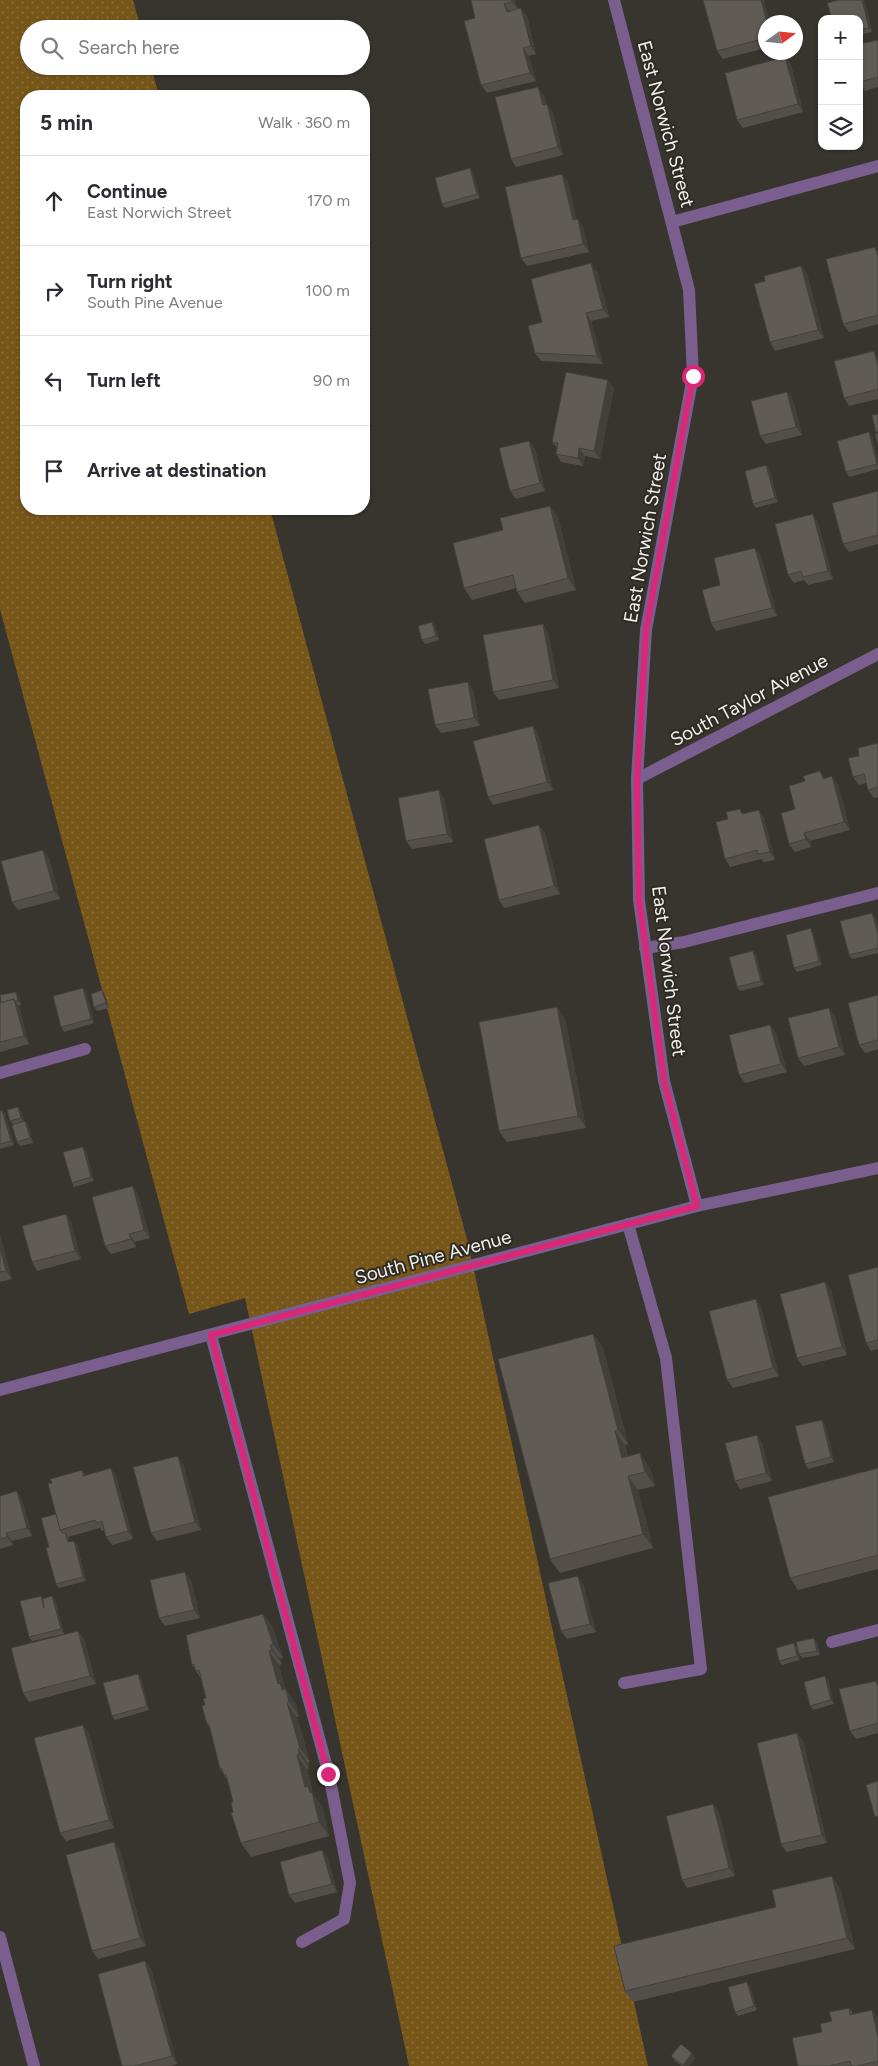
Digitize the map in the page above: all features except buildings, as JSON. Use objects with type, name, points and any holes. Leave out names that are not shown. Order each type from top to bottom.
[{"type":"street","name":"East Norwich Street","points":[[614,0],[689,290],[693,376],[646,630],[637,780],[639,900],[645,948],[664,1081],[697,1206]]},
{"type":"street","points":[[672,222],[878,166]]},
{"type":"street","name":"South Taylor Avenue","points":[[637,780],[878,654]]},
{"type":"street","points":[[645,948],[684,942],[878,893]]},
{"type":"street","points":[[0,1073],[86,1049]]},
{"type":"street","name":"South Pine Avenue","points":[[0,1390],[697,1206],[878,1168]]},
{"type":"street","points":[[624,1683],[702,1669],[666,1358],[628,1224]]},
{"type":"street","points":[[211,1335],[328,1774],[350,1883],[344,1919],[302,1942]]},
{"type":"street","points":[[832,1642],[878,1630]]},
{"type":"street","points":[[0,1937],[34,2066]]},
{"type":"shaded area","points":[[0,0],[133,0],[139,20],[20,20],[20,75],[153,75],[157,90],[20,90],[20,515],[272,515],[468,1243],[648,2066],[409,2066],[245,1298],[189,1314],[0,609]]},
{"type":"route","points":[[328,1774],[211,1335],[697,1206],[664,1081],[639,900],[637,780],[646,630],[693,376]]}]
